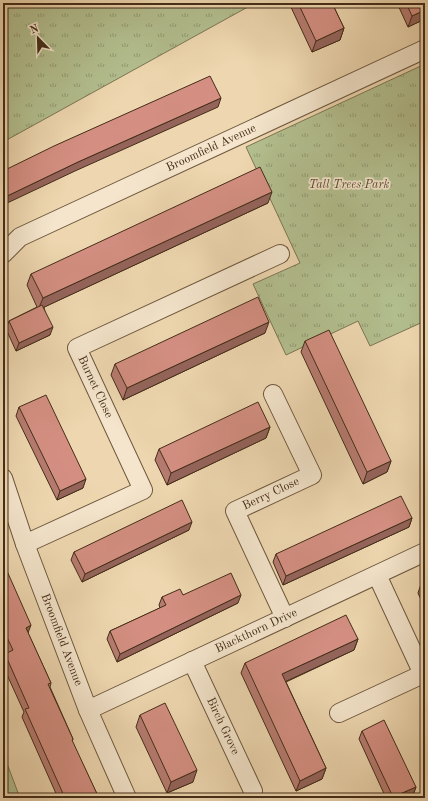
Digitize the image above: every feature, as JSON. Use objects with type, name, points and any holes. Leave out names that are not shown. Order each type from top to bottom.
[{"type":"street","name":"Broomfield Avenue","points":[[3,254],[20,237],[425,49]]},
{"type":"street","name":"Burnet Close","points":[[25,544],[143,490],[77,348],[280,254]]},
{"type":"street","name":"Berry Close","points":[[273,394],[312,476],[235,511],[285,618]]},
{"type":"street","name":"Broomfield Avenue","points":[[3,478],[25,544],[88,710],[127,798]]},
{"type":"street","name":"Blackthorn Drive","points":[[88,710],[425,552]]},
{"type":"street","points":[[339,713],[423,674],[377,575]]},
{"type":"street","name":"Birch Grove","points":[[192,661],[253,791]]},
{"type":"green space","points":[[3,3],[255,3],[3,142]]},
{"type":"green space","name":"Tall Trees Park","points":[[425,64],[425,321],[370,346],[358,321],[286,355],[253,284],[300,263],[246,147]]},
{"type":"green space","points":[[3,753],[20,798],[3,798]]},
{"type":"building","points":[[298,3],[332,3],[344,28],[316,41]]},
{"type":"building","points":[[406,3],[425,3],[425,10],[412,16]]},
{"type":"building","points":[[210,76],[221,98],[78,162],[3,198],[3,171],[54,146]]},
{"type":"building","points":[[260,167],[272,192],[43,298],[31,274]]},
{"type":"building","points":[[258,297],[269,322],[127,388],[115,364]]},
{"type":"building","points":[[42,305],[53,327],[19,343],[9,321]]},
{"type":"building","points":[[329,330],[391,461],[367,472],[305,341]]},
{"type":"building","points":[[46,395],[86,479],[60,491],[19,407]]},
{"type":"building","points":[[258,402],[270,427],[171,473],[159,449]]},
{"type":"building","points":[[401,496],[412,518],[286,576],[276,554]]},
{"type":"building","points":[[182,500],[192,522],[85,574],[74,552]]},
{"type":"building","points":[[3,562],[31,625],[26,628],[51,683],[48,684],[98,796],[94,797],[95,798],[65,798],[25,709],[29,708],[5,654],[13,650],[3,629]]},
{"type":"building","points":[[231,573],[241,595],[120,654],[110,631],[166,605],[162,597],[180,589],[183,595]]},
{"type":"building","points":[[425,580],[425,588],[422,581]]},
{"type":"building","points":[[346,615],[358,639],[282,674],[326,768],[300,781],[245,663]]},
{"type":"building","points":[[165,703],[197,770],[171,782],[140,715]]},
{"type":"building","points":[[384,720],[416,787],[393,797],[362,731]]}]
